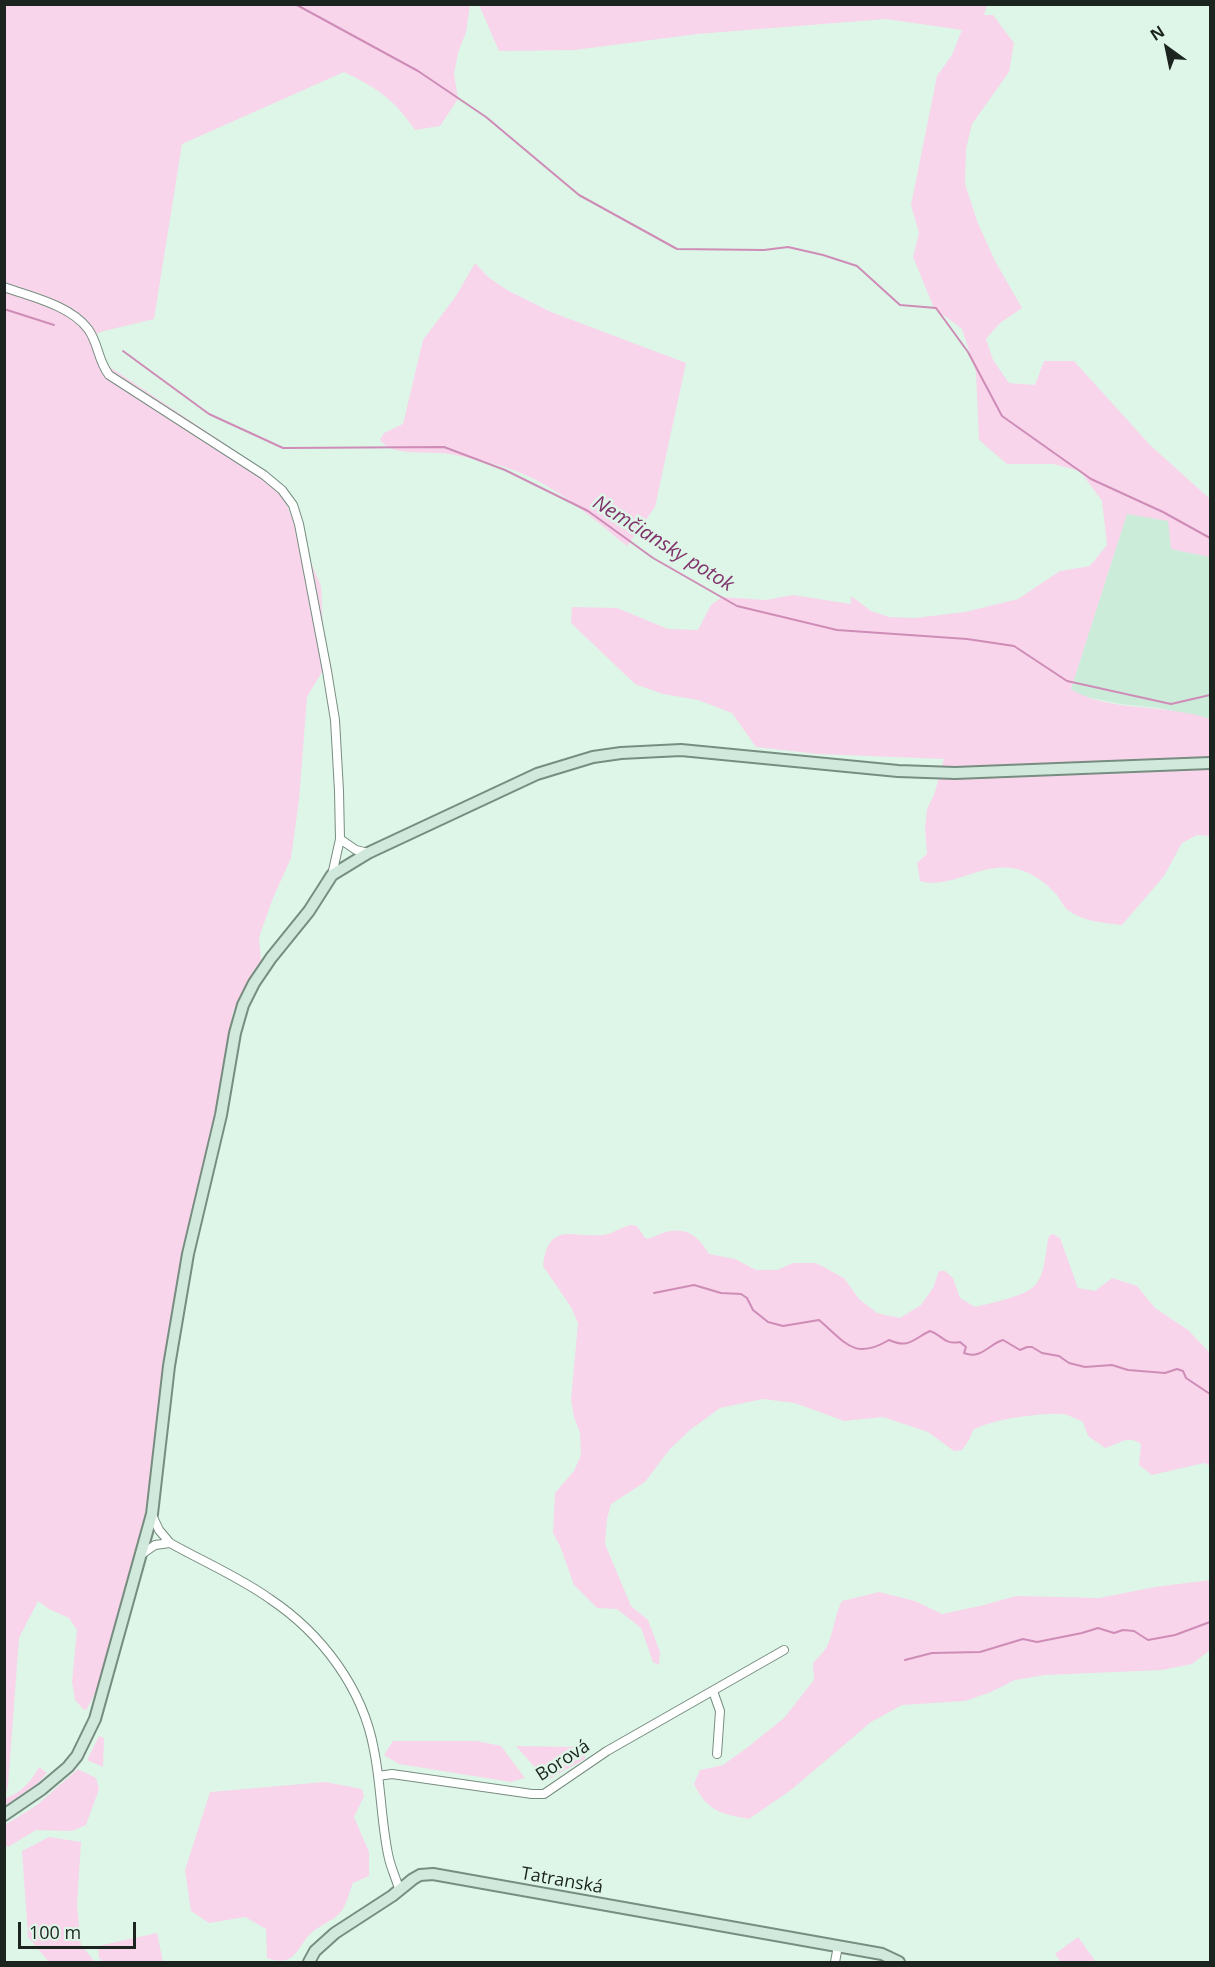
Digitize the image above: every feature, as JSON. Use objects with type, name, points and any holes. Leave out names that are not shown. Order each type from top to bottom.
[{"type":"street","points":[[4,287],[46,302],[70,314],[88,328],[97,346],[101,365],[110,375],[264,475],[282,490],[293,505],[304,545],[335,720],[340,839],[332,875],[309,911],[254,983],[243,1005],[235,1033],[221,1115],[184,1276],[169,1366],[152,1514],[100,1705],[77,1756],[68,1767],[42,1789],[4,1815]]},
{"type":"street","points":[[332,875],[368,853],[537,774],[593,757],[621,753],[681,750],[898,771],[956,773],[1210,763]]},
{"type":"street","points":[[340,839],[356,850],[368,853]]},
{"type":"street","points":[[152,1514],[159,1530],[170,1543],[269,1597],[297,1618],[321,1643],[343,1673],[361,1708],[374,1748],[388,1855],[399,1889]]},
{"type":"street","points":[[142,1554],[155,1545],[170,1543]]},
{"type":"street","name":"Borová","points":[[378,1776],[392,1774],[544,1794],[607,1750],[784,1650]]},
{"type":"street","points":[[713,1691],[720,1711],[717,1754]]},
{"type":"street","name":"Tatranská","points":[[309,1962],[322,1943],[413,1879],[420,1875],[433,1874],[882,1954],[899,1962]]},
{"type":"street","points":[[835,1962],[838,1946]]},
{"type":"shaded area","points":[[4,5],[470,5],[466,32],[458,53],[454,74],[458,99],[440,126],[415,130],[400,110],[384,95],[344,72],[182,144],[154,319],[100,332],[92,338],[93,351],[98,359],[269,473],[276,480],[321,586],[325,667],[307,697],[299,800],[291,858],[259,937],[261,961],[233,1011],[215,1124],[189,1252],[171,1313],[143,1530],[102,1679],[87,1709],[84,1710],[75,1700],[72,1682],[77,1630],[69,1618],[38,1601],[19,1638],[8,1786],[5,1798],[25,1786],[39,1767],[47,1773],[38,1783],[5,1806]]},
{"type":"shaded area","points":[[479,5],[987,5],[984,15],[993,15],[1014,43],[1009,72],[972,124],[966,149],[965,184],[977,221],[995,261],[1022,308],[1000,323],[986,339],[993,360],[1009,383],[1035,385],[1044,361],[1074,361],[1150,445],[1210,499],[1210,557],[1171,549],[1168,521],[1127,514],[1071,689],[1096,700],[1110,703],[1181,712],[1209,719],[1210,715],[1210,836],[1197,835],[1182,843],[1164,876],[1122,925],[1075,915],[1035,876],[1017,869],[999,867],[942,882],[920,881],[917,863],[927,854],[925,828],[927,809],[934,795],[944,759],[818,754],[756,747],[732,713],[698,700],[663,694],[635,684],[571,623],[572,607],[617,608],[668,629],[698,630],[711,605],[722,597],[766,600],[793,595],[851,604],[851,596],[871,611],[889,617],[915,618],[965,612],[1018,599],[1060,571],[1090,566],[1107,545],[1102,501],[1080,471],[1053,464],[1007,464],[979,440],[976,372],[962,329],[934,308],[913,257],[919,233],[911,205],[937,76],[952,55],[962,30],[886,19],[697,34],[575,50],[499,51]]},
{"type":"shaded area","points":[[475,263],[488,277],[507,290],[551,312],[686,363],[655,507],[627,546],[570,501],[524,474],[471,458],[393,449],[380,440],[384,433],[403,424],[423,340],[456,296]]},
{"type":"shaded area","points":[[1127,513],[1169,521],[1172,549],[1210,557],[1209,719],[1159,708],[1121,704],[1082,696],[1071,689]]},
{"type":"shaded area","points":[[631,1225],[637,1226],[646,1239],[669,1231],[689,1233],[700,1241],[709,1254],[735,1259],[756,1270],[777,1270],[793,1263],[816,1263],[844,1278],[859,1299],[877,1313],[900,1318],[921,1305],[933,1288],[939,1271],[945,1271],[953,1278],[960,1298],[975,1307],[1026,1292],[1033,1288],[1040,1278],[1049,1236],[1053,1234],[1060,1238],[1078,1288],[1095,1291],[1112,1278],[1137,1286],[1155,1308],[1188,1330],[1210,1353],[1210,1466],[1204,1463],[1152,1475],[1139,1465],[1141,1444],[1127,1440],[1105,1448],[1088,1436],[1083,1422],[1064,1414],[1016,1417],[981,1426],[973,1430],[962,1450],[954,1451],[928,1432],[883,1417],[844,1421],[795,1403],[763,1399],[720,1408],[690,1430],[669,1450],[645,1482],[611,1504],[607,1519],[605,1544],[631,1606],[648,1620],[660,1652],[659,1665],[653,1662],[641,1628],[617,1609],[597,1608],[574,1585],[553,1533],[555,1493],[574,1471],[581,1455],[580,1433],[571,1400],[578,1323],[571,1307],[543,1266],[546,1252],[550,1242],[564,1234],[604,1235]]},
{"type":"shaded area","points":[[1210,1580],[1210,1650],[1192,1664],[1162,1670],[1045,1675],[1015,1680],[965,1701],[902,1705],[871,1722],[791,1790],[749,1819],[716,1810],[704,1800],[694,1784],[700,1770],[723,1765],[784,1718],[814,1680],[813,1663],[826,1648],[842,1601],[879,1592],[915,1601],[942,1614],[1016,1596],[1099,1598],[1155,1587]]},
{"type":"shaded area","points":[[99,1736],[104,1738],[103,1767],[87,1760]]},
{"type":"shaded area","points":[[393,1741],[477,1741],[501,1746],[525,1778],[511,1782],[399,1764],[384,1755]]},
{"type":"shaded area","points":[[516,1746],[585,1747],[585,1759],[545,1779]]},
{"type":"shaded area","points":[[78,1769],[96,1778],[99,1789],[86,1825],[72,1831],[36,1830],[8,1847],[5,1845],[5,1825],[37,1805]]},
{"type":"shaded area","points":[[325,1782],[362,1789],[364,1796],[354,1817],[369,1852],[369,1876],[353,1883],[340,1913],[309,1935],[289,1959],[276,1960],[267,1958],[266,1929],[245,1917],[209,1923],[191,1911],[185,1870],[210,1792]]},
{"type":"shaded area","points":[[49,1837],[81,1842],[77,1905],[81,1945],[95,1962],[49,1962],[28,1937],[22,1851]]},
{"type":"shaded area","points":[[157,1933],[163,1962],[103,1962],[99,1958],[98,1946]]},
{"type":"shaded area","points":[[1078,1937],[1096,1962],[1061,1962],[1055,1954]]},
{"type":"waterway","points":[[295,4],[418,71],[486,117],[579,195],[677,249],[764,250],[788,247],[857,266],[900,305],[936,308],[968,352],[1002,416],[1091,479],[1163,512],[1210,538]]},
{"type":"waterway","name":"Nemčiansky potok","points":[[4,309],[54,325]]},
{"type":"waterway","name":"Nemčiansky potok","points":[[123,351],[209,414],[283,448],[444,447],[505,470],[588,511],[653,558],[737,606],[837,630],[967,639],[1014,646],[1067,681],[1171,704],[1210,695]]},
{"type":"waterway","points":[[654,1293],[694,1285],[721,1293],[741,1294],[747,1298],[753,1310],[768,1322],[783,1326],[819,1320],[843,1342],[858,1349],[867,1349],[889,1340],[901,1344],[906,1343],[930,1331],[946,1341],[960,1342],[966,1347],[964,1353],[970,1355],[980,1353],[1003,1340],[1020,1350],[1032,1347],[1042,1353],[1059,1356],[1069,1363],[1085,1367],[1112,1365],[1128,1370],[1165,1373],[1177,1369],[1183,1371],[1186,1378],[1210,1394]]},
{"type":"waterway","points":[[905,1660],[932,1653],[980,1652],[1023,1639],[1037,1642],[1098,1628],[1114,1633],[1123,1630],[1134,1631],[1148,1640],[1175,1635],[1210,1622]]}]
